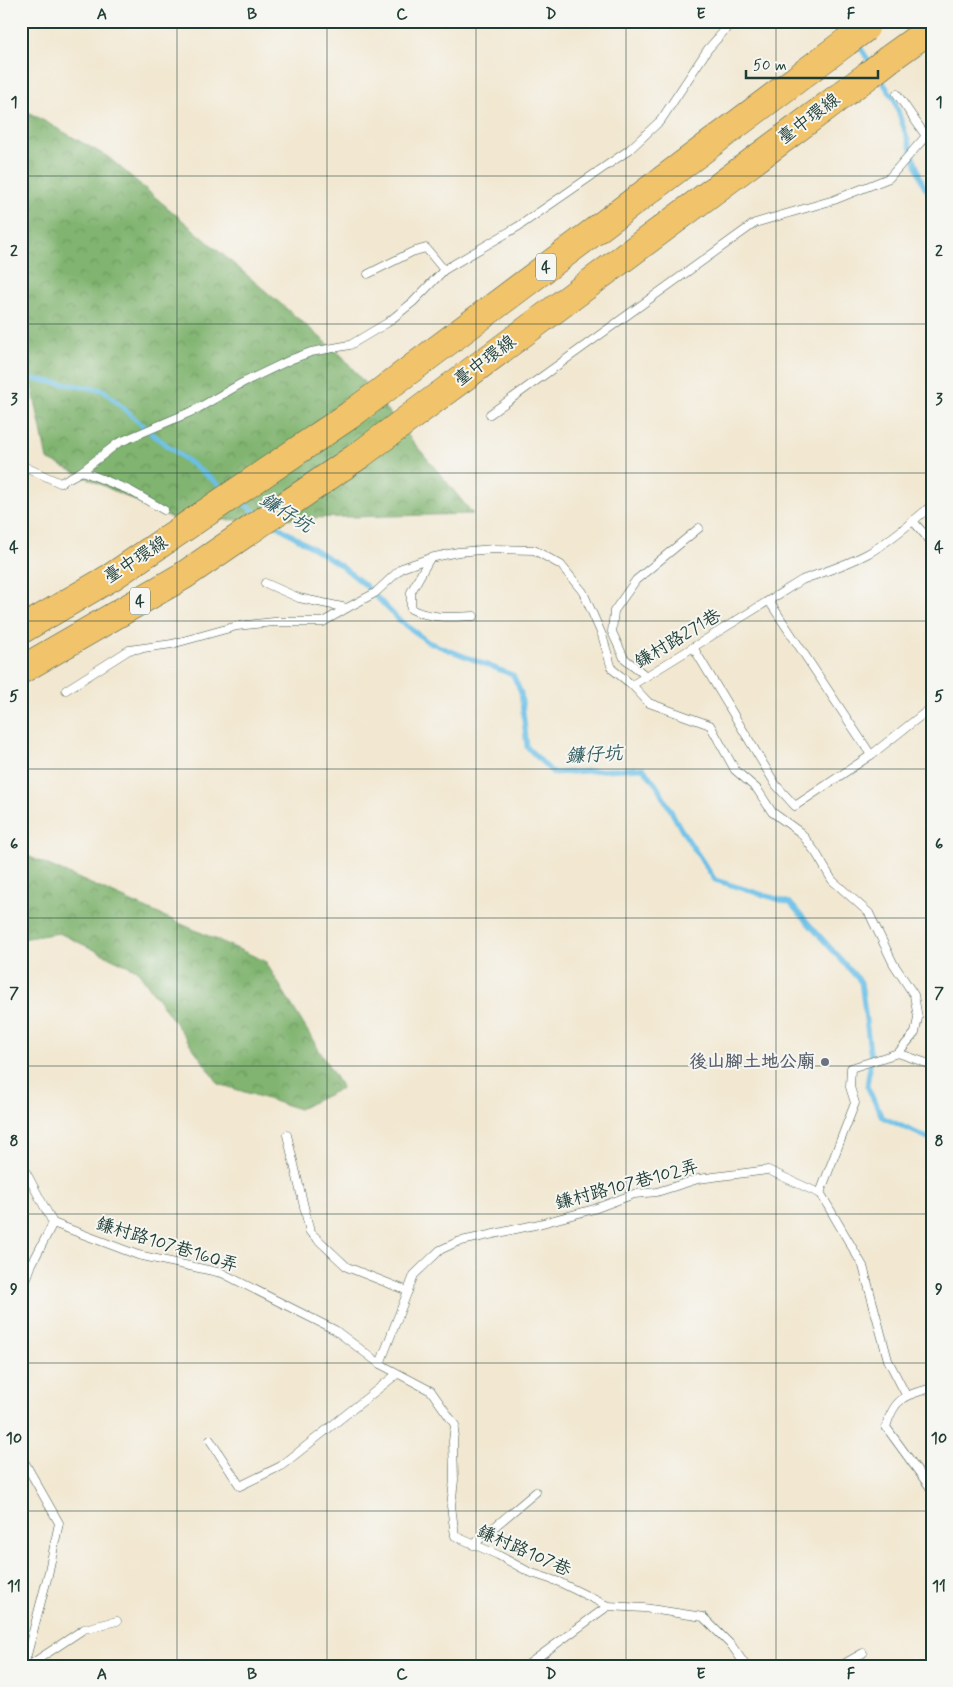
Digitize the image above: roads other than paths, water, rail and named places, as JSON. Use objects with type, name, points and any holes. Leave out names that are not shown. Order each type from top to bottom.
[{"type":"highway","name":"臺中環線","points":[[21,670],[183,576],[361,454],[932,28]]},
{"type":"highway","name":"臺中環線","points":[[21,630],[113,576],[350,415],[862,30]]},
{"type":"lane","points":[[21,465],[60,482],[82,471],[118,443],[195,410],[242,383],[276,367],[311,352],[350,345],[387,323],[413,302],[444,270],[519,226],[629,150],[661,120],[708,49],[733,21]]},
{"type":"lane","points":[[897,94],[932,145]]},
{"type":"lane","points":[[490,414],[755,223],[834,200],[889,178],[926,136]]},
{"type":"lane","points":[[368,274],[412,252],[426,248],[444,270]]},
{"type":"lane","points":[[82,471],[129,490],[164,510]]},
{"type":"lane","name":"鎌村路271巷","points":[[66,690],[129,650],[172,644],[237,626],[274,622],[323,622],[375,593],[402,568],[430,558],[458,552],[493,549],[534,550],[561,565],[583,592],[602,635],[612,669],[632,685],[802,580],[868,554],[932,505]]},
{"type":"lane","points":[[913,521],[932,543]]},
{"type":"lane","points":[[646,676],[624,658],[612,632],[614,611],[636,580],[699,528]]},
{"type":"lane","points":[[430,558],[411,592],[411,609],[420,614],[448,618],[474,616]]},
{"type":"lane","points":[[265,583],[299,598],[347,608]]},
{"type":"lane","points":[[769,601],[871,755]]},
{"type":"lane","points":[[692,648],[776,785],[795,806],[871,755],[932,708]]},
{"type":"lane","points":[[632,685],[649,703],[710,725],[735,770],[757,789],[772,812],[801,833],[816,853],[832,880],[869,913],[893,963],[914,995],[918,1018],[915,1033],[898,1053],[851,1068],[850,1087],[855,1103],[820,1193],[863,1266],[888,1360],[906,1395]]},
{"type":"lane","points":[[898,1053],[932,1065]]},
{"type":"lane","points":[[287,1135],[310,1232],[347,1267],[408,1292]]},
{"type":"lane","points":[[21,1163],[53,1223],[32,1264],[21,1294]]},
{"type":"lane","name":"鎌村路107巷102弄","points":[[380,1364],[414,1276],[440,1250],[457,1242],[540,1224],[594,1209],[634,1194],[657,1192],[698,1179],[768,1170],[820,1193]]},
{"type":"lane","name":"鎌村路107巷160弄","points":[[53,1223],[138,1255],[222,1274],[335,1330],[380,1364]]},
{"type":"lane","name":"鎌村路107巷","points":[[380,1364],[431,1391],[455,1425],[453,1441],[454,1480],[451,1506],[455,1536],[498,1555],[529,1572],[560,1582],[608,1606],[644,1608],[704,1618],[732,1646],[746,1666]]},
{"type":"lane","points":[[210,1440],[240,1486],[281,1466],[397,1374]]},
{"type":"lane","points":[[932,1388],[906,1395],[890,1413],[886,1428],[932,1490]]},
{"type":"lane","points":[[21,1456],[59,1523],[48,1575],[24,1666]]},
{"type":"lane","points":[[473,1545],[536,1492]]},
{"type":"lane","points":[[526,1666],[608,1606]]},
{"type":"lane","points":[[28,1666],[84,1629],[116,1622]]},
{"type":"lane","points":[[840,1666],[862,1654]]},
{"type":"waterway","points":[[842,21],[849,31]]},
{"type":"waterway","points":[[858,44],[871,64]]},
{"type":"waterway","points":[[880,78],[894,99],[922,182],[932,198]]},
{"type":"waterway","name":"鐮仔坑","points":[[21,377],[103,390],[152,434],[226,490]]},
{"type":"waterway","name":"鐮仔坑","points":[[239,500],[258,514]]},
{"type":"waterway","name":"鐮仔坑","points":[[274,524],[340,565],[364,584],[398,619],[428,642],[513,675],[521,693],[527,747],[553,773],[643,768],[657,786],[681,829],[715,880],[790,903],[861,982],[871,1058],[867,1086],[882,1117],[932,1140]]},
{"type":"place","name":"後山腳土地公廟","points":[[825,1062]]}]
